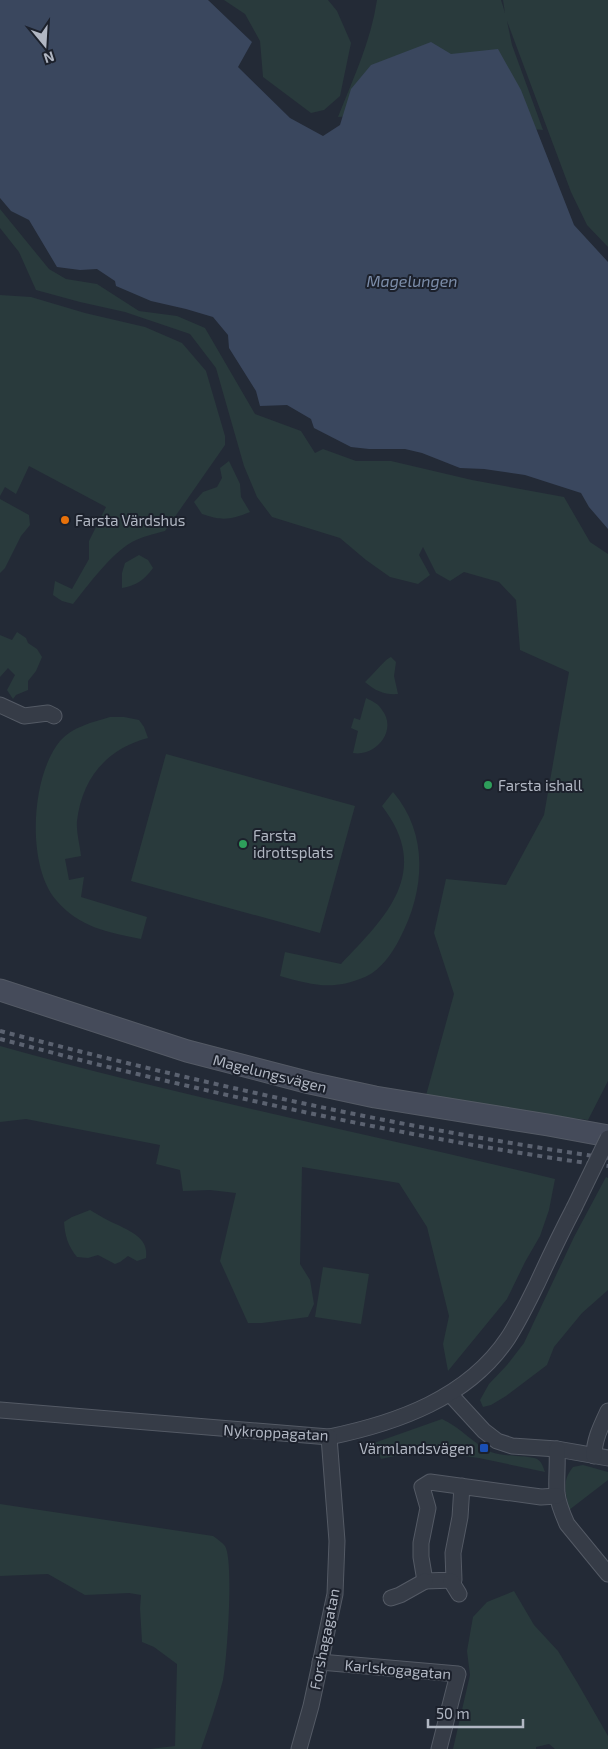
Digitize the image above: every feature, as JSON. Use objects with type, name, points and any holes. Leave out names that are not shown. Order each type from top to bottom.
[{"type":"main road","name":"Magelungsvägen","points":[[0,990],[187,1051],[310,1083],[385,1099],[548,1124],[608,1137]]},
{"type":"main road","name":"Magelungsvägen","points":[[548,1124],[608,1127]]},
{"type":"street","points":[[0,705],[24,716],[48,712],[54,716]]},
{"type":"street","name":"Nykroppagatan","points":[[0,1410],[329,1437],[364,1430],[394,1420],[450,1394],[478,1374],[508,1338],[522,1314],[608,1137]]},
{"type":"street","points":[[450,1394],[484,1431],[496,1441],[512,1446],[557,1449],[601,1457]]},
{"type":"street","points":[[601,1457],[594,1446],[608,1411]]},
{"type":"street","name":"Forshagagatan","points":[[299,1749],[335,1594],[337,1549],[329,1437]]},
{"type":"street","points":[[557,1449],[559,1471],[557,1496],[567,1524],[608,1574]]},
{"type":"street","points":[[425,1582],[421,1544],[428,1508],[422,1487],[430,1482],[541,1497],[557,1496]]},
{"type":"street","points":[[391,1598],[425,1582],[454,1580],[453,1553],[460,1517],[462,1486]]},
{"type":"street","points":[[451,1581],[459,1594]]},
{"type":"street","name":"Karlskogagatan","points":[[320,1662],[458,1674],[440,1749]]},
{"type":"shaded area","points":[[224,0],[328,0],[337,11],[351,43],[340,96],[324,110],[311,113],[263,77],[260,41],[245,14]]},
{"type":"shaded area","points":[[377,0],[501,0],[505,13],[503,0],[608,0],[608,247],[587,225],[571,192],[507,21],[512,45],[543,130],[383,114],[338,117],[366,45]]},
{"type":"shaded area","points":[[0,209],[49,269],[66,279],[97,284],[139,311],[177,316],[205,328],[255,414],[301,431],[315,453],[323,449],[356,461],[391,461],[472,480],[564,497],[590,542],[608,554],[608,1081],[588,1120],[425,1099],[454,994],[434,933],[446,879],[506,885],[544,815],[569,672],[520,650],[516,600],[499,582],[464,572],[450,581],[436,573],[423,547],[419,555],[430,575],[418,584],[390,577],[340,538],[272,517],[257,497],[244,466],[216,368],[190,334],[125,312],[36,290],[19,252],[0,228]]},
{"type":"shaded area","points":[[0,295],[31,297],[85,313],[145,327],[182,343],[206,371],[225,436],[225,445],[165,531],[140,538],[116,554],[100,570],[73,604],[62,601],[53,595],[55,581],[72,589],[89,559],[89,541],[106,507],[29,466],[16,494],[5,487],[0,496]]},
{"type":"shaded area","points":[[229,461],[240,484],[241,497],[250,512],[226,519],[202,514],[194,502],[203,492],[217,487],[222,478],[220,468]]},
{"type":"shaded area","points":[[0,499],[29,515],[30,525],[21,536],[5,568],[0,573]]},
{"type":"shaded area","points":[[139,555],[148,560],[153,568],[140,581],[132,586],[122,588],[122,573],[125,563]]},
{"type":"shaded area","points":[[17,632],[37,649],[42,657],[36,671],[28,681],[28,690],[16,695],[13,699],[7,690],[15,675],[8,668],[0,677],[0,635],[12,640]]},
{"type":"shaded area","points":[[391,657],[396,662],[394,676],[398,694],[380,692],[365,682]]},
{"type":"shaded area","points":[[366,698],[381,708],[386,718],[386,733],[377,746],[369,751],[353,753],[358,731],[351,728],[354,718],[360,720]]},
{"type":"shaded area","points":[[110,717],[139,720],[148,738],[133,743],[108,758],[91,779],[84,792],[77,821],[81,856],[65,859],[69,880],[84,877],[81,897],[147,917],[141,939],[95,927],[75,917],[65,909],[46,885],[36,844],[38,797],[50,756],[60,741],[70,732]]},
{"type":"shaded area","name":"Farsta idrottsplats","points":[[166,754],[355,806],[320,933],[131,881]]},
{"type":"shaded area","points":[[393,792],[405,808],[413,826],[418,844],[419,863],[415,901],[394,949],[386,960],[371,974],[342,984],[313,984],[280,976],[285,952],[341,964],[374,929],[387,911],[397,892],[403,873],[403,852],[397,830],[382,806]]},
{"type":"shaded area","points":[[0,1046],[207,1099],[555,1179],[549,1210],[540,1236],[507,1299],[448,1371],[443,1344],[449,1316],[427,1227],[399,1183],[302,1167],[300,1264],[310,1280],[314,1304],[308,1317],[248,1323],[220,1261],[236,1193],[210,1190],[183,1191],[180,1170],[156,1164],[160,1145],[26,1119],[0,1122]]},
{"type":"shaded area","points":[[606,1177],[608,1178],[608,1290],[582,1313],[554,1347],[547,1365],[506,1396],[491,1405],[483,1407],[480,1400],[489,1384],[524,1343],[574,1237]]},
{"type":"shaded area","points":[[90,1210],[129,1230],[138,1237],[145,1246],[146,1258],[137,1261],[128,1256],[115,1264],[98,1255],[88,1258],[77,1257],[67,1241],[64,1222]]},
{"type":"shaded area","points":[[323,1267],[369,1274],[361,1324],[315,1317]]},
{"type":"shaded area","points":[[442,1419],[491,1452],[537,1459],[545,1472],[479,1458],[434,1452],[414,1452],[381,1459],[374,1443]]},
{"type":"shaded area","points":[[583,1465],[608,1472],[608,1480],[569,1510],[565,1487],[567,1478],[573,1467]]},
{"type":"shaded area","points":[[0,1504],[213,1536],[225,1546],[228,1555],[229,1590],[225,1669],[201,1749],[150,1749],[175,1746],[177,1664],[154,1647],[142,1642],[141,1595],[129,1593],[85,1595],[48,1574],[0,1576]]},
{"type":"shaded area","points":[[514,1591],[534,1625],[558,1651],[577,1682],[608,1736],[608,1749],[555,1749],[549,1744],[536,1747],[536,1749],[453,1749],[470,1675],[467,1651],[473,1617],[487,1602]]},
{"type":"water","name":"Magelungen","points":[[0,0],[208,0],[252,42],[238,67],[290,118],[323,136],[340,125],[351,89],[371,65],[431,42],[451,54],[498,49],[521,90],[574,225],[608,262],[608,529],[589,507],[581,493],[525,475],[484,469],[460,468],[422,453],[405,449],[351,447],[314,428],[311,419],[287,405],[260,406],[256,391],[229,348],[228,335],[213,317],[151,301],[116,286],[115,281],[97,269],[80,270],[57,267],[29,220],[11,211],[0,198]]},
{"type":"railway","points":[[0,1031],[151,1069],[378,1119],[608,1158]]},
{"type":"railway","points":[[0,1039],[113,1068],[307,1113],[427,1137],[608,1166]]},
{"type":"place","name":"Farsta Värdshus","points":[[65,520]]},
{"type":"place","name":"Farsta ishall","points":[[488,785]]},
{"type":"place","name":"Farsta idrottsplats","points":[[243,844]]},
{"type":"place","name":"Värmlandsvägen","points":[[484,1448]]}]
